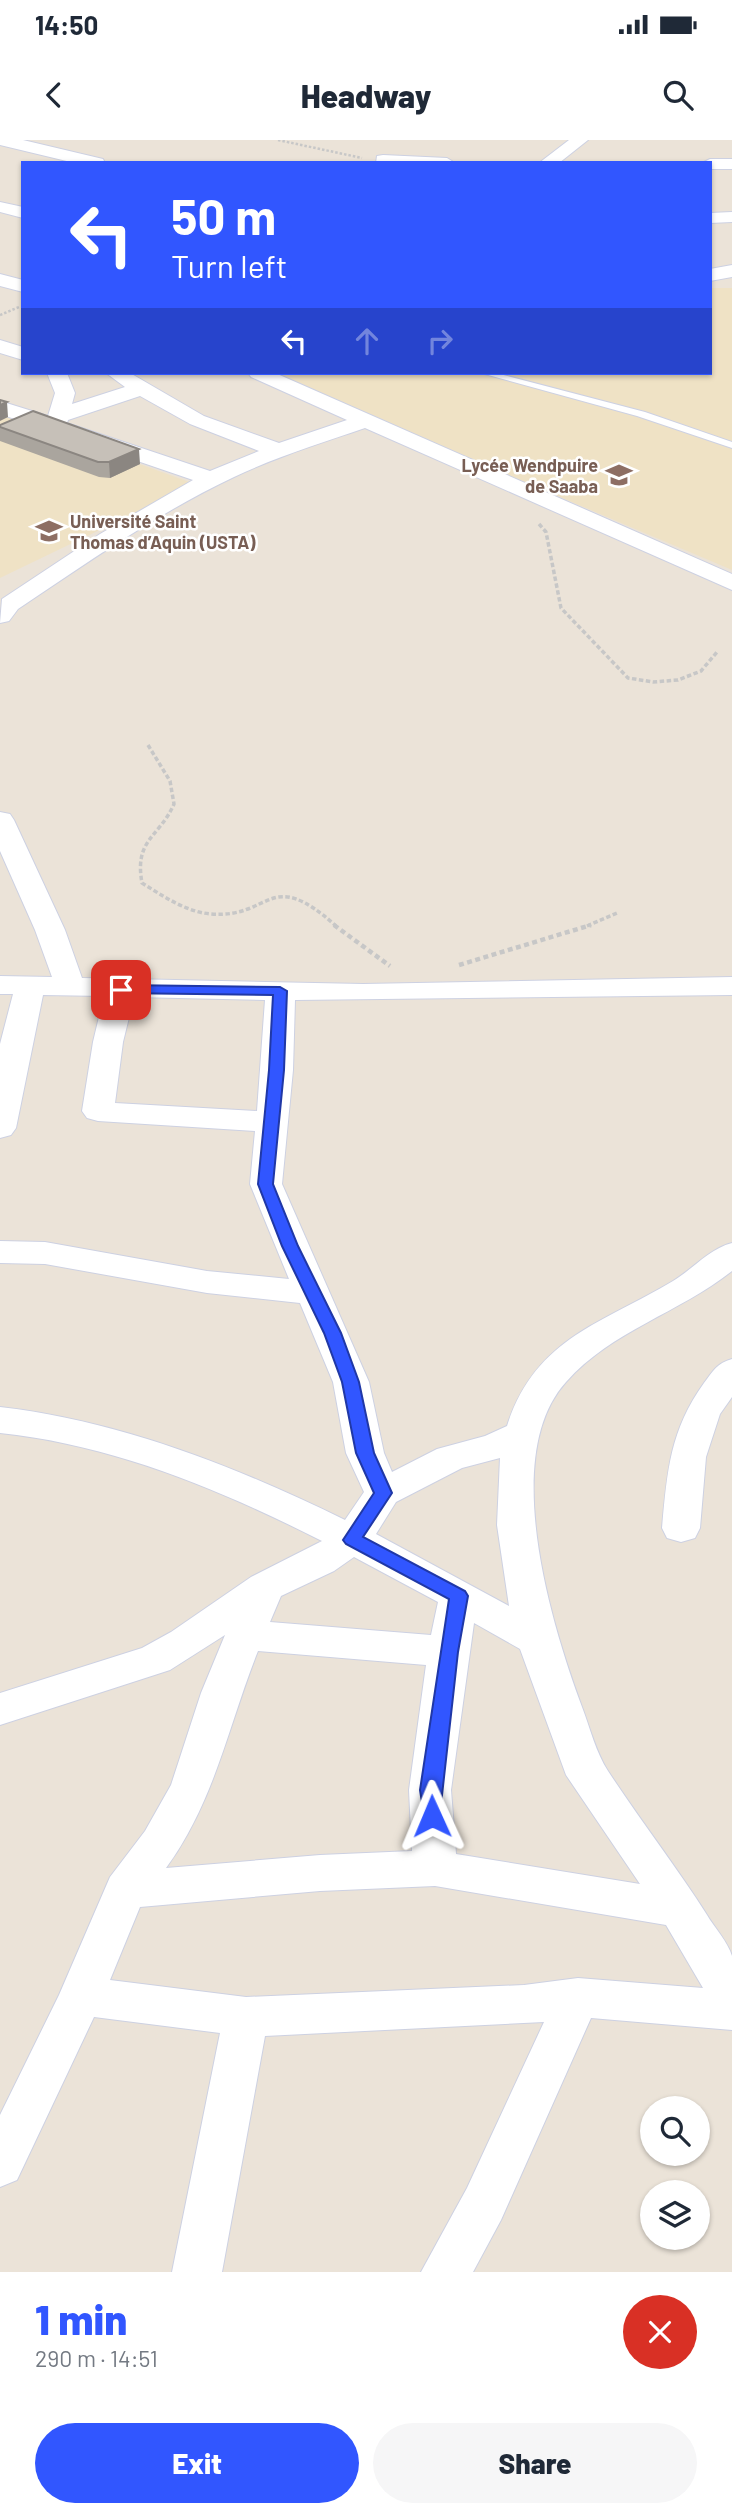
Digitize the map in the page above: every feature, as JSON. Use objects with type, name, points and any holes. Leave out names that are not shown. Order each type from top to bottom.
[{"type":"street","points":[[2,140],[89,161]]},
{"type":"street","points":[[10,160],[63,140]]},
{"type":"street","points":[[380,161],[413,140]]},
{"type":"street","points":[[550,161],[580,140]]},
{"type":"street","points":[[722,217],[732,237]]},
{"type":"street","points":[[712,275],[732,271]]},
{"type":"street","points":[[0,280],[21,285]]},
{"type":"street","points":[[0,346],[21,353]]},
{"type":"street","points":[[58,375],[65,393],[58,420]]},
{"type":"street","points":[[120,375],[197,420],[280,451]]},
{"type":"street","points":[[262,375],[732,583]]},
{"type":"street","points":[[58,420],[143,388]]},
{"type":"street","points":[[0,407],[58,420],[211,479]]},
{"type":"street","points":[[3,607],[116,532],[211,479],[365,421]]},
{"type":"street","points":[[0,820],[50,930],[71,988]]},
{"type":"street","points":[[0,879],[28,882]]},
{"type":"street","points":[[0,1128],[15,986],[121,990],[414,992],[732,986]]},
{"type":"street","points":[[121,990],[108,1042],[98,1111],[272,1122]]},
{"type":"street","points":[[280,991],[272,1122],[265,1184],[351,1382],[365,1453],[383,1493]]},
{"type":"street","points":[[0,1252],[45,1253],[207,1282],[314,1293]]},
{"type":"street","points":[[732,1254],[685,1289],[579,1348],[550,1376],[520,1435],[513,1491],[521,1580],[537,1640],[587,1775],[678,1909],[732,1995]]},
{"type":"street","points":[[681,1528],[687,1457],[703,1411],[732,1370]]},
{"type":"street","points":[[0,1420],[27,1423],[151,1452],[256,1492],[459,1596],[537,1640]]},
{"type":"street","points":[[0,1709],[156,1659],[186,1643],[265,1587],[320,1561],[352,1540],[383,1493],[450,1458],[496,1446],[520,1435]]},
{"type":"street","points":[[0,2165],[81,1996],[125,1890],[160,1843],[191,1788],[221,1693],[265,1587]]},
{"type":"street","points":[[435,1868],[430,1790],[448,1652],[459,1596]]},
{"type":"street","points":[[245,1634],[448,1652]]},
{"type":"street","points":[[125,1890],[320,1873],[435,1868],[678,1909]]},
{"type":"street","points":[[81,1996],[246,2017],[524,2005],[578,1997],[732,2010]]},
{"type":"street","points":[[446,2272],[484,2204],[578,1997]]},
{"type":"street","points":[[197,2272],[246,2017]]},
{"type":"lane","points":[[494,375],[641,414],[732,445]]},
{"type":"path","points":[[278,140],[380,161]]},
{"type":"path","points":[[0,315],[21,306]]},
{"type":"path","points":[[501,482],[547,532],[561,608],[628,678],[668,681],[687,678],[713,661],[717,652]]},
{"type":"path","points":[[148,745],[175,794],[172,810],[141,845],[136,865],[142,883],[171,901],[218,915],[236,911],[267,897],[293,897],[314,907],[390,966],[414,992],[425,978],[495,951],[524,947],[593,926],[617,913]]},
{"type":"shaded area","name":"Lycée Wendpuire de Saaba","points":[[712,288],[732,288],[732,570],[282,379],[281,375],[712,375]]},
{"type":"shaded area","name":"Université Saint Thomas d’Aquin (USTA)","points":[[0,414],[195,484],[0,578]]},
{"type":"building","points":[[33,411],[139,449],[109,462],[98,462],[0,427]]},
{"type":"place","name":"Lycée Wendpuire de Saaba","points":[[619,475]]},
{"type":"place","name":"Université Saint Thomas d’Aquin (USTA)","points":[[49,531]]},
{"type":"route","points":[[121,990],[280,991],[277,1070],[265,1184],[351,1382],[365,1453],[383,1493],[352,1540],[459,1596],[448,1652],[430,1790],[432,1816]]}]
